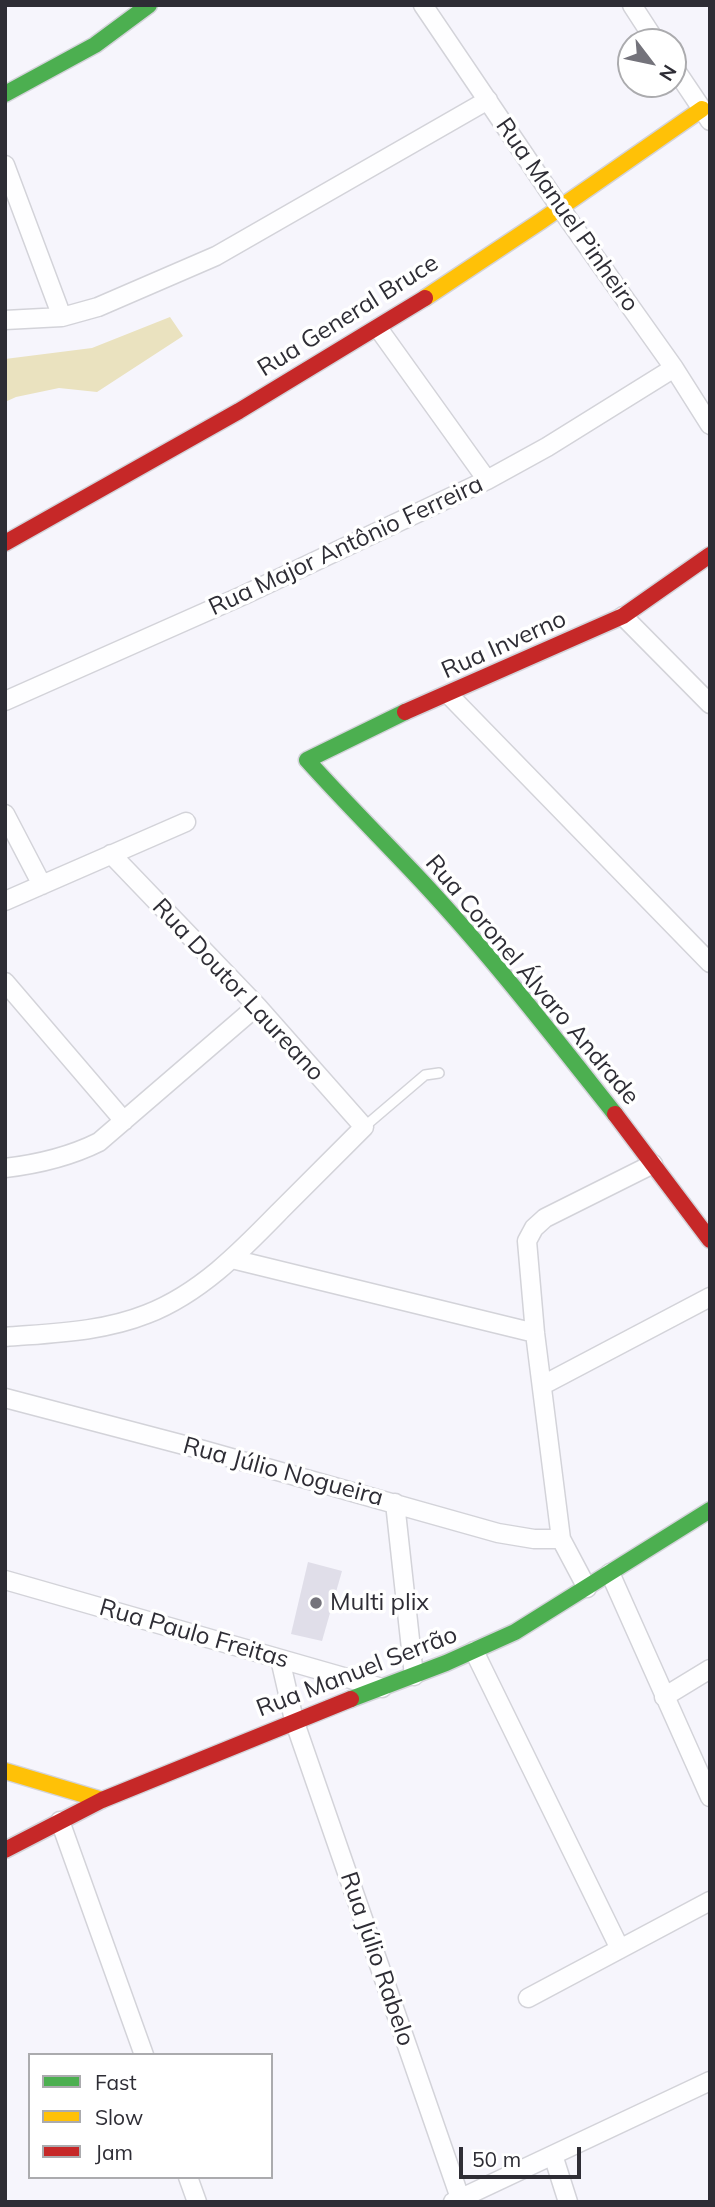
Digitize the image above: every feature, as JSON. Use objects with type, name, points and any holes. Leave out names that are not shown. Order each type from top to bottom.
[{"type":"street","points":[[5,94],[95,45],[149,5]]},
{"type":"street","name":"Rua Manuel Pinheiro","points":[[423,5],[561,209],[674,368],[710,425]]},
{"type":"street","points":[[632,5],[647,28]]},
{"type":"street","points":[[687,87],[706,115]]},
{"type":"street","points":[[5,320],[62,317],[135,293],[216,256],[488,100]]},
{"type":"street","name":"Rua General Bruce","points":[[5,543],[377,328],[706,115]]},
{"type":"street","points":[[5,165],[62,317]]},
{"type":"street","points":[[377,328],[487,480]]},
{"type":"street","name":"Rua Major Antônio Ferreira","points":[[5,701],[231,601],[487,480],[547,447],[674,368]]},
{"type":"street","name":"Rua Inverno","points":[[307,760],[390,719],[623,616],[710,555]]},
{"type":"street","points":[[623,616],[710,704]]},
{"type":"street","points":[[449,695],[707,960]]},
{"type":"street","name":"Rua Coronel Álvaro Andrade","points":[[307,760],[359,818],[414,873],[514,987],[710,1240]]},
{"type":"street","points":[[5,814],[43,885]]},
{"type":"street","points":[[5,901],[186,822]]},
{"type":"street","name":"Rua Doutor Laureano","points":[[111,855],[257,1006],[365,1127]]},
{"type":"street","points":[[5,982],[124,1121]]},
{"type":"street","points":[[5,1168],[34,1165],[72,1155],[99,1142],[257,1006]]},
{"type":"street","points":[[5,1337],[77,1331],[147,1314],[202,1282],[232,1259],[365,1127]]},
{"type":"street","points":[[587,1588],[561,1539],[535,1334],[527,1241],[534,1228],[545,1218],[653,1164]]},
{"type":"street","points":[[232,1259],[535,1334]]},
{"type":"street","points":[[543,1385],[710,1297]]},
{"type":"street","name":"Rua Júlio Nogueira","points":[[5,1398],[395,1503],[498,1534],[534,1539],[561,1539]]},
{"type":"street","points":[[395,1503],[414,1676]]},
{"type":"street","name":"Rua Manuel Serrão","points":[[5,1850],[102,1800],[295,1720],[474,1651],[536,1621],[710,1510]]},
{"type":"street","points":[[610,1573],[710,1797]]},
{"type":"street","name":"Rua Paulo Freitas","points":[[5,1580],[382,1688]]},
{"type":"street","points":[[474,1651],[620,1950]]},
{"type":"street","name":"Rua Júlio Rabelo","points":[[279,1659],[295,1720],[456,2200]]},
{"type":"street","points":[[664,1697],[710,1669]]},
{"type":"street","points":[[5,1771],[102,1800]]},
{"type":"street","points":[[60,1821],[143,2053]]},
{"type":"street","points":[[528,1998],[710,1901]]},
{"type":"street","points":[[456,2200],[709,2084]]},
{"type":"street","points":[[553,2155],[568,2202]]},
{"type":"street","points":[[189,2179],[197,2202]]},
{"type":"lane","points":[[365,1127],[425,1075],[439,1073]]},
{"type":"shaded area","points":[[170,317],[183,336],[97,392],[59,388],[5,402],[5,359],[92,348]]},
{"type":"building","name":"Multi plix","points":[[308,1562],[342,1571],[322,1641],[291,1634]]},
{"type":"traffic: fast","points":[[5,94],[95,45],[149,5]]},
{"type":"traffic: fast","points":[[405,712],[307,760],[466,931],[615,1114]]},
{"type":"traffic: fast","points":[[351,1699],[446,1663],[515,1632],[710,1510]]},
{"type":"traffic: slow","points":[[425,298],[702,109]]},
{"type":"traffic: slow","points":[[5,1771],[102,1800]]},
{"type":"traffic: jam","points":[[5,543],[239,411],[425,298]]},
{"type":"traffic: jam","points":[[405,712],[623,616],[710,555]]},
{"type":"traffic: jam","points":[[615,1114],[710,1240]]},
{"type":"traffic: jam","points":[[5,1850],[102,1800],[351,1699]]},
{"type":"place","name":"Multi plix","points":[[316,1603]]}]
